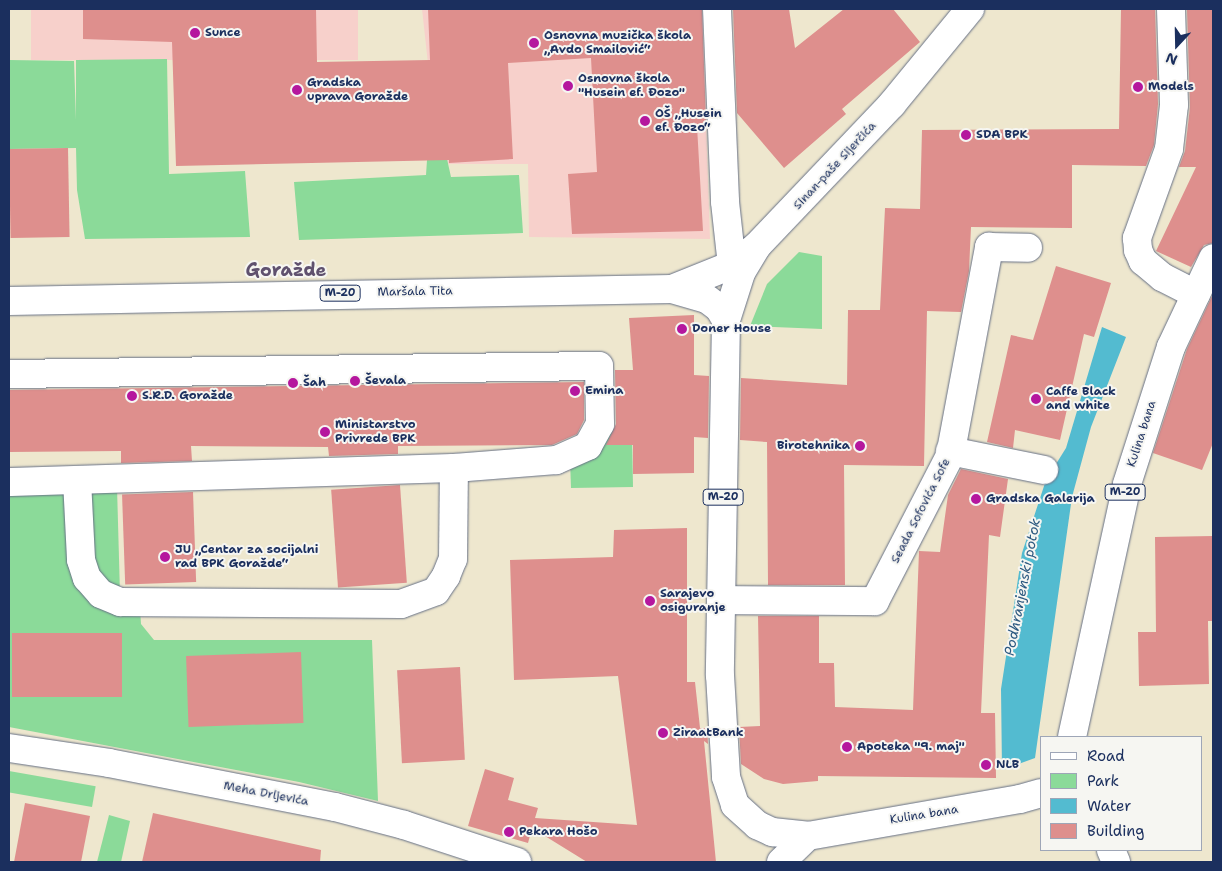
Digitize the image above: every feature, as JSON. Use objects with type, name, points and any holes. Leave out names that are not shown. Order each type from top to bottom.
[{"type":"main road","points":[[717,9],[725,202],[732,265]]},
{"type":"main road","name":"Sinan-paše Sijerčića","points":[[672,289],[732,265],[757,246],[880,118],[970,9]]},
{"type":"main road","points":[[1171,9],[1174,105],[1169,149],[1142,221],[1137,238],[1138,250],[1143,260],[1162,277],[1196,294]]},
{"type":"main road","name":"M-20","points":[[757,246],[741,273],[726,320],[720,675],[726,777],[730,795],[744,815],[757,824],[789,836],[808,836]]},
{"type":"main road","name":"Seada Sofovića Sofe","points":[[721,600],[875,601],[950,451],[989,247],[1028,248]]},
{"type":"main road","name":"Kulina bana","points":[[1072,736],[1127,484],[1171,348],[1213,258]]},
{"type":"main road","name":"M-20","points":[[672,289],[707,299],[719,308],[726,320]]},
{"type":"main road","name":"Maršala Tita","points":[[9,301],[672,289]]},
{"type":"main road","points":[[9,374],[599,366],[600,424],[588,446],[581,452],[556,460],[454,468],[9,482]]},
{"type":"main road","points":[[950,451],[1044,470]]},
{"type":"main road","points":[[77,480],[81,560],[87,578],[102,594],[120,602],[401,604],[436,590],[446,576],[453,559],[454,468]]},
{"type":"main road","name":"Meha Drljevića","points":[[9,748],[109,763],[335,807],[404,825],[517,862]]},
{"type":"main road","name":"Kulina bana","points":[[808,836],[1020,799],[1040,793]]},
{"type":"main road","points":[[781,862],[808,836]]},
{"type":"shaded area","name":"Sunce","points":[[31,9],[358,9],[358,60],[31,60]]},
{"type":"shaded area","name":"Osnovna škola \"Husein ef. Đozo\"","points":[[422,9],[702,9],[710,239],[529,237],[528,164],[439,164]]},
{"type":"green space","points":[[167,59],[169,174],[245,171],[250,237],[85,239],[77,190],[76,148],[9,149],[9,60],[74,61],[76,120],[76,60]]},
{"type":"green space","points":[[447,159],[451,177],[519,175],[523,233],[299,240],[294,182],[426,175],[427,160]]},
{"type":"green space","points":[[799,252],[822,256],[822,329],[750,326],[767,284]]},
{"type":"green space","points":[[597,432],[632,433],[633,487],[571,488],[570,459]]},
{"type":"green space","points":[[69,487],[71,560],[140,608],[141,624],[154,640],[372,640],[378,801],[299,782],[9,727],[9,491]]},
{"type":"green space","points":[[117,487],[120,594],[95,578],[83,488]]},
{"type":"green space","points":[[9,771],[96,786],[92,807],[9,792]]},
{"type":"green space","points":[[109,815],[130,821],[121,862],[97,862]]},
{"type":"water","name":"Podhranjenski potok","points":[[1102,327],[1126,337],[1091,427],[1072,497],[1035,758],[1002,770],[1001,689],[1022,553],[1046,480],[1066,448]]},
{"type":"building","points":[[83,9],[316,9],[317,62],[430,60],[428,9],[702,9],[706,121],[697,126],[703,231],[572,234],[568,174],[597,172],[591,58],[508,63],[513,159],[449,163],[449,160],[176,166],[172,42],[83,39]]},
{"type":"building","points":[[733,9],[789,9],[795,48],[844,9],[893,9],[920,42],[842,109],[846,114],[784,168],[737,113]]},
{"type":"building","points":[[1121,9],[1155,9],[1158,104],[1154,145],[1146,166],[1072,165],[1072,228],[971,227],[969,271],[961,312],[927,311],[924,466],[844,465],[845,585],[768,585],[767,442],[740,440],[741,378],[847,385],[848,310],[880,310],[885,208],[920,209],[922,130],[1119,129]]},
{"type":"building","points":[[1187,9],[1213,9],[1213,243],[1204,245],[1191,267],[1156,251],[1196,167],[1179,167],[1185,151],[1190,107]]},
{"type":"building","points":[[68,148],[70,237],[11,238],[9,149]]},
{"type":"building","points":[[1056,266],[1111,283],[1094,337],[1084,334],[1060,440],[1015,430],[1013,448],[987,442],[1011,335],[1033,340]]},
{"type":"building","points":[[1213,294],[1213,443],[1202,470],[1153,453],[1187,349]]},
{"type":"building","points":[[694,315],[694,375],[709,376],[708,438],[694,437],[694,473],[633,474],[633,445],[606,445],[616,424],[615,370],[633,370],[629,318]]},
{"type":"building","points":[[584,382],[584,420],[577,434],[552,445],[398,446],[398,454],[329,456],[328,447],[191,446],[192,461],[121,463],[121,451],[9,452],[9,390]]},
{"type":"building","points":[[961,469],[1008,479],[1000,537],[989,535],[981,713],[995,713],[996,778],[818,776],[818,781],[783,784],[764,779],[741,764],[739,727],[760,726],[758,616],[819,616],[819,663],[834,663],[835,707],[913,710],[919,551],[940,552],[948,495]]},
{"type":"building","points":[[400,485],[407,583],[338,588],[331,490]]},
{"type":"building","points":[[193,492],[196,582],[125,584],[122,494]]},
{"type":"building","points":[[687,528],[687,682],[695,682],[700,728],[707,728],[708,744],[704,741],[716,862],[587,862],[532,828],[528,843],[468,826],[485,769],[514,778],[508,800],[538,808],[535,818],[637,825],[618,676],[514,680],[510,560],[613,557],[614,530]]},
{"type":"building","points":[[1213,536],[1213,621],[1208,621],[1209,684],[1139,686],[1138,632],[1156,632],[1155,537]]},
{"type":"building","points":[[12,633],[122,633],[122,697],[12,697]]},
{"type":"building","points":[[301,652],[303,723],[189,727],[186,656]]},
{"type":"building","points":[[460,667],[465,760],[402,763],[397,670]]},
{"type":"building","points":[[25,803],[90,816],[81,862],[14,862]]},
{"type":"building","points":[[153,813],[321,850],[320,862],[142,862]]},
{"type":"place","name":"Sunce","points":[[195,33]]},
{"type":"place","name":"Osnovna muzička škola „Avdo Smailović“","points":[[534,43]]},
{"type":"place","name":"Osnovna škola \"Husein ef. Đozo\"","points":[[568,86]]},
{"type":"place","name":"Models","points":[[1138,87]]},
{"type":"place","name":"Gradska uprava Goražde","points":[[297,90]]},
{"type":"place","name":"OŠ „Husein ef. Đozo“","points":[[645,121]]},
{"type":"place","name":"SDA BPK","points":[[966,135]]},
{"type":"place","name":"Doner House","points":[[682,329]]},
{"type":"place","name":"Ševala","points":[[355,381]]},
{"type":"place","name":"Šah","points":[[293,383]]},
{"type":"place","name":"Emina","points":[[575,391]]},
{"type":"place","name":"S.R.D. Goražde","points":[[132,396]]},
{"type":"place","name":"Caffe Black and white","points":[[1036,399]]},
{"type":"place","name":"Ministarstvo Privrede BPK","points":[[325,432]]},
{"type":"place","name":"Birotehnika","points":[[860,446]]},
{"type":"place","name":"Gradska Galerija","points":[[976,499]]},
{"type":"place","name":"JU „Centar za socijalni rad BPK Goražde“","points":[[165,557]]},
{"type":"place","name":"Sarajevo osiguranje","points":[[650,601]]},
{"type":"place","name":"ZiraatBank","points":[[663,733]]},
{"type":"place","name":"Apoteka \"9. maj\"","points":[[847,747]]},
{"type":"place","name":"NLB","points":[[986,765]]},
{"type":"place","name":"Pekara Hošo","points":[[509,832]]},
{"type":"district","name":"Goražde","points":[[286,270]]}]
